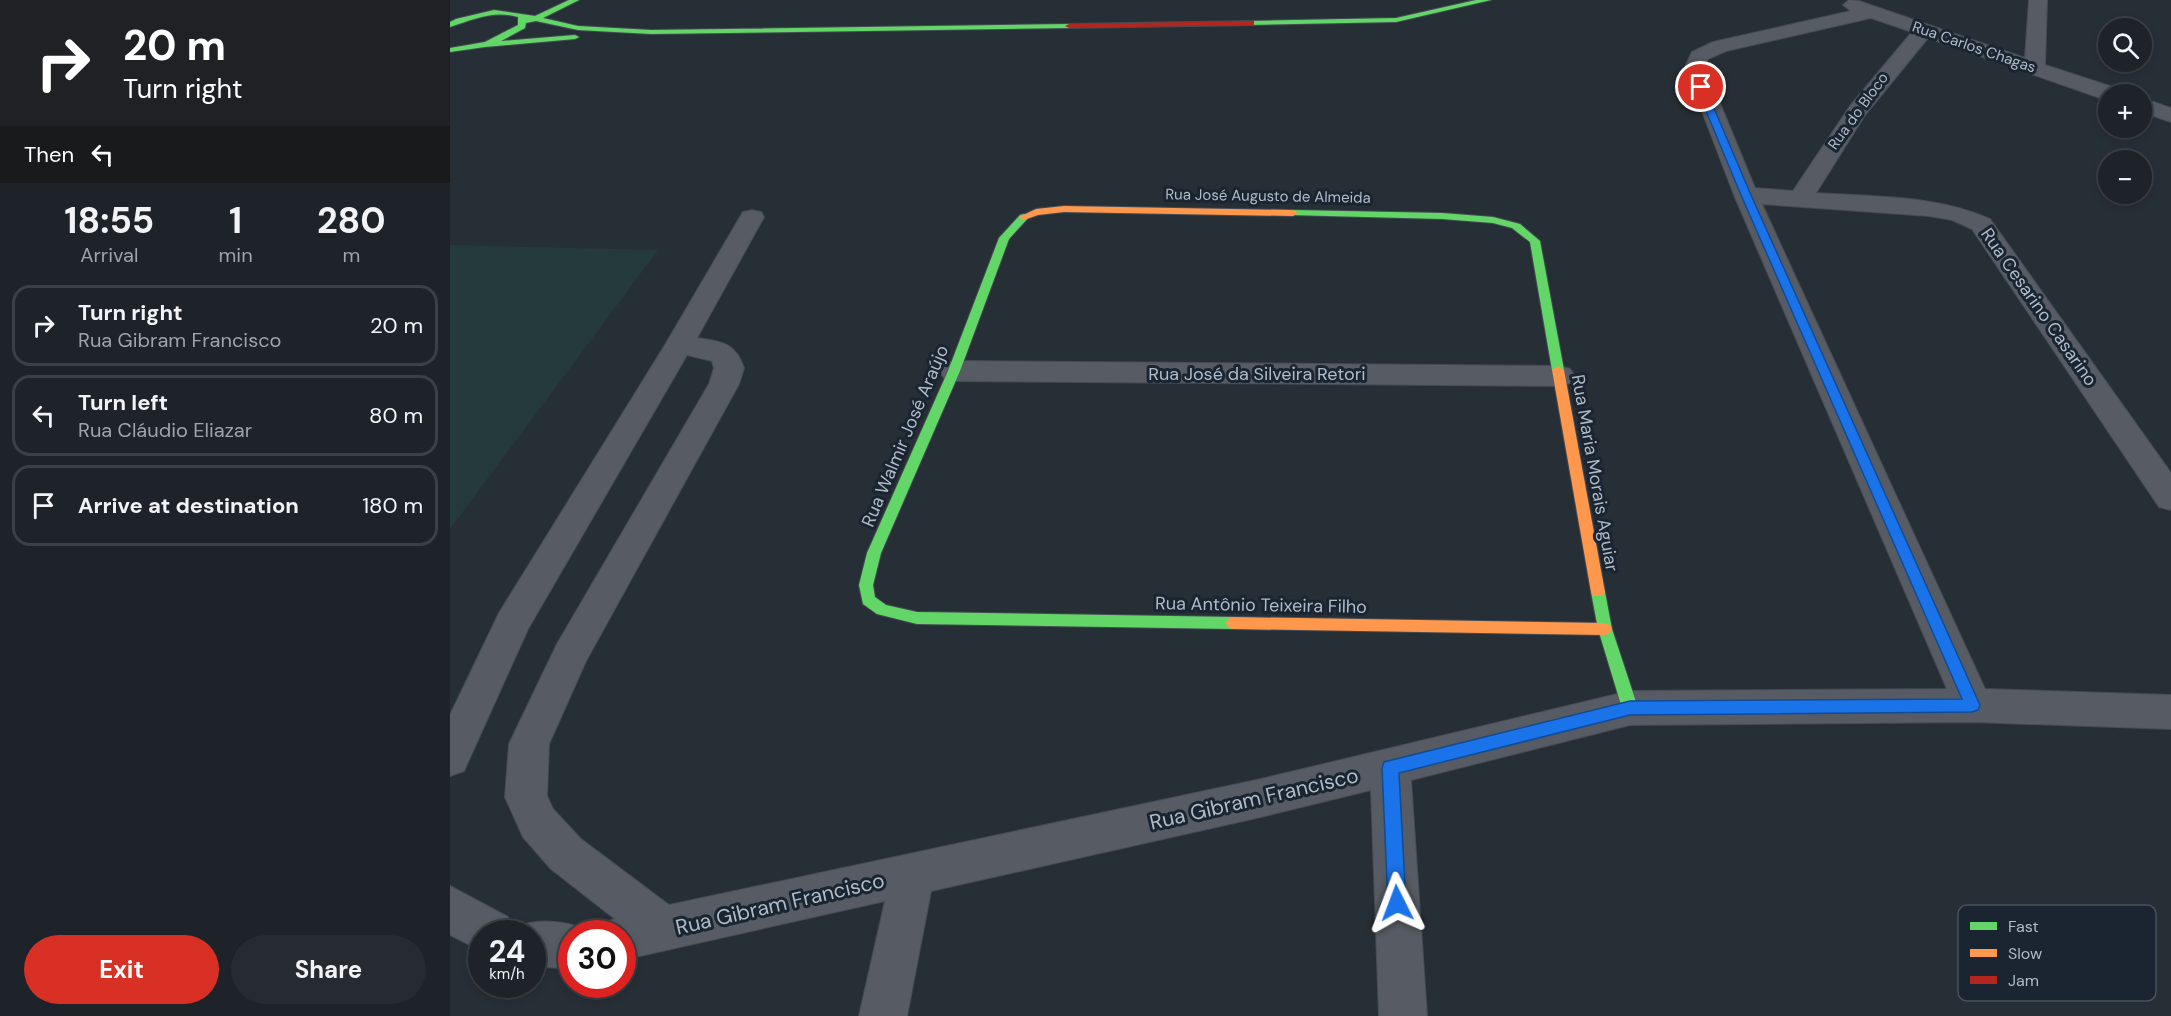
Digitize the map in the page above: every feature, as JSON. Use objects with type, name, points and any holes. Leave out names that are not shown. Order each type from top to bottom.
[{"type":"street","points":[[492,13],[549,0]]},
{"type":"street","points":[[450,17],[506,12],[522,21],[536,19],[575,0]]},
{"type":"street","points":[[450,50],[651,32],[1366,22],[1419,16],[1487,0]]},
{"type":"street","name":"Rua Carlos Chagas","points":[[1836,0],[2098,90]]},
{"type":"street","points":[[2035,68],[2038,0]]},
{"type":"street","points":[[1872,12],[1720,46],[1700,56],[1695,67],[1701,87],[1746,195],[1972,705]]},
{"type":"street","points":[[450,25],[477,15]]},
{"type":"street","points":[[536,19],[578,28],[651,32]]},
{"type":"street","points":[[487,45],[511,34],[522,21]]},
{"type":"street","name":"Rua do Bloco","points":[[1800,199],[1825,156],[1895,61],[1925,30]]},
{"type":"street","points":[[2152,108],[2171,115]]},
{"type":"street","name":"Rua Cesarino Casarino","points":[[1746,195],[1929,209],[1958,214],[1981,224],[1993,237],[2171,498]]},
{"type":"street","name":"Rua José Augusto de Almeida","points":[[1004,238],[1016,221],[1036,211],[1064,209],[1442,216],[1495,220],[1518,226],[1527,231],[1535,241]]},
{"type":"street","points":[[450,758],[512,623],[680,345],[752,217]]},
{"type":"street","name":"Rua Walmir José Araújo","points":[[917,618],[882,610],[868,600],[866,585],[874,554],[954,371],[1004,238]]},
{"type":"street","name":"Rua Maria Morais Aguiar","points":[[1535,241],[1605,629],[1630,708]]},
{"type":"street","points":[[665,930],[566,854],[538,823],[526,797],[529,744],[570,655],[724,384],[729,368],[725,357],[713,350],[680,345]]},
{"type":"street","name":"Rua José da Silveira Retori","points":[[954,371],[1560,376]]},
{"type":"street","name":"Rua Antônio Teixeira Filho","points":[[917,618],[1605,629]]},
{"type":"street","name":"Rua Gibram Francisco","points":[[636,935],[1261,798],[1630,708],[1972,705],[2171,712]]},
{"type":"street","points":[[1390,768],[1403,1016]]},
{"type":"street","points":[[883,1016],[913,874]]},
{"type":"street","points":[[450,908],[468,920]]},
{"type":"green space","points":[[450,245],[658,250],[450,529]]},
{"type":"traffic: fast","points":[[529,22],[575,0]]},
{"type":"traffic: fast","points":[[1251,23],[1396,20],[1487,0]]},
{"type":"traffic: fast","points":[[450,25],[485,13],[503,12],[522,16],[522,26],[497,40],[470,48],[450,50]]},
{"type":"traffic: fast","points":[[522,16],[578,28],[651,32],[1069,26]]},
{"type":"traffic: fast","points":[[487,45],[575,37]]},
{"type":"traffic: fast","points":[[1293,213],[1442,216],[1493,220],[1516,226],[1535,241],[1558,370]]},
{"type":"traffic: fast","points":[[1024,217],[1004,238],[954,371],[874,553],[866,585],[868,600],[882,610],[917,618],[1233,623]]},
{"type":"traffic: fast","points":[[1598,592],[1605,629],[1630,708]]},
{"type":"traffic: slow","points":[[1024,217],[1036,212],[1064,209],[1293,213]]},
{"type":"traffic: slow","points":[[1558,370],[1598,592]]},
{"type":"traffic: slow","points":[[1233,623],[1605,629]]},
{"type":"traffic: jam","points":[[1069,26],[1251,23]]},
{"type":"route","points":[[1397,903],[1390,768],[1630,708],[1972,705],[1746,195],[1701,87]]}]
